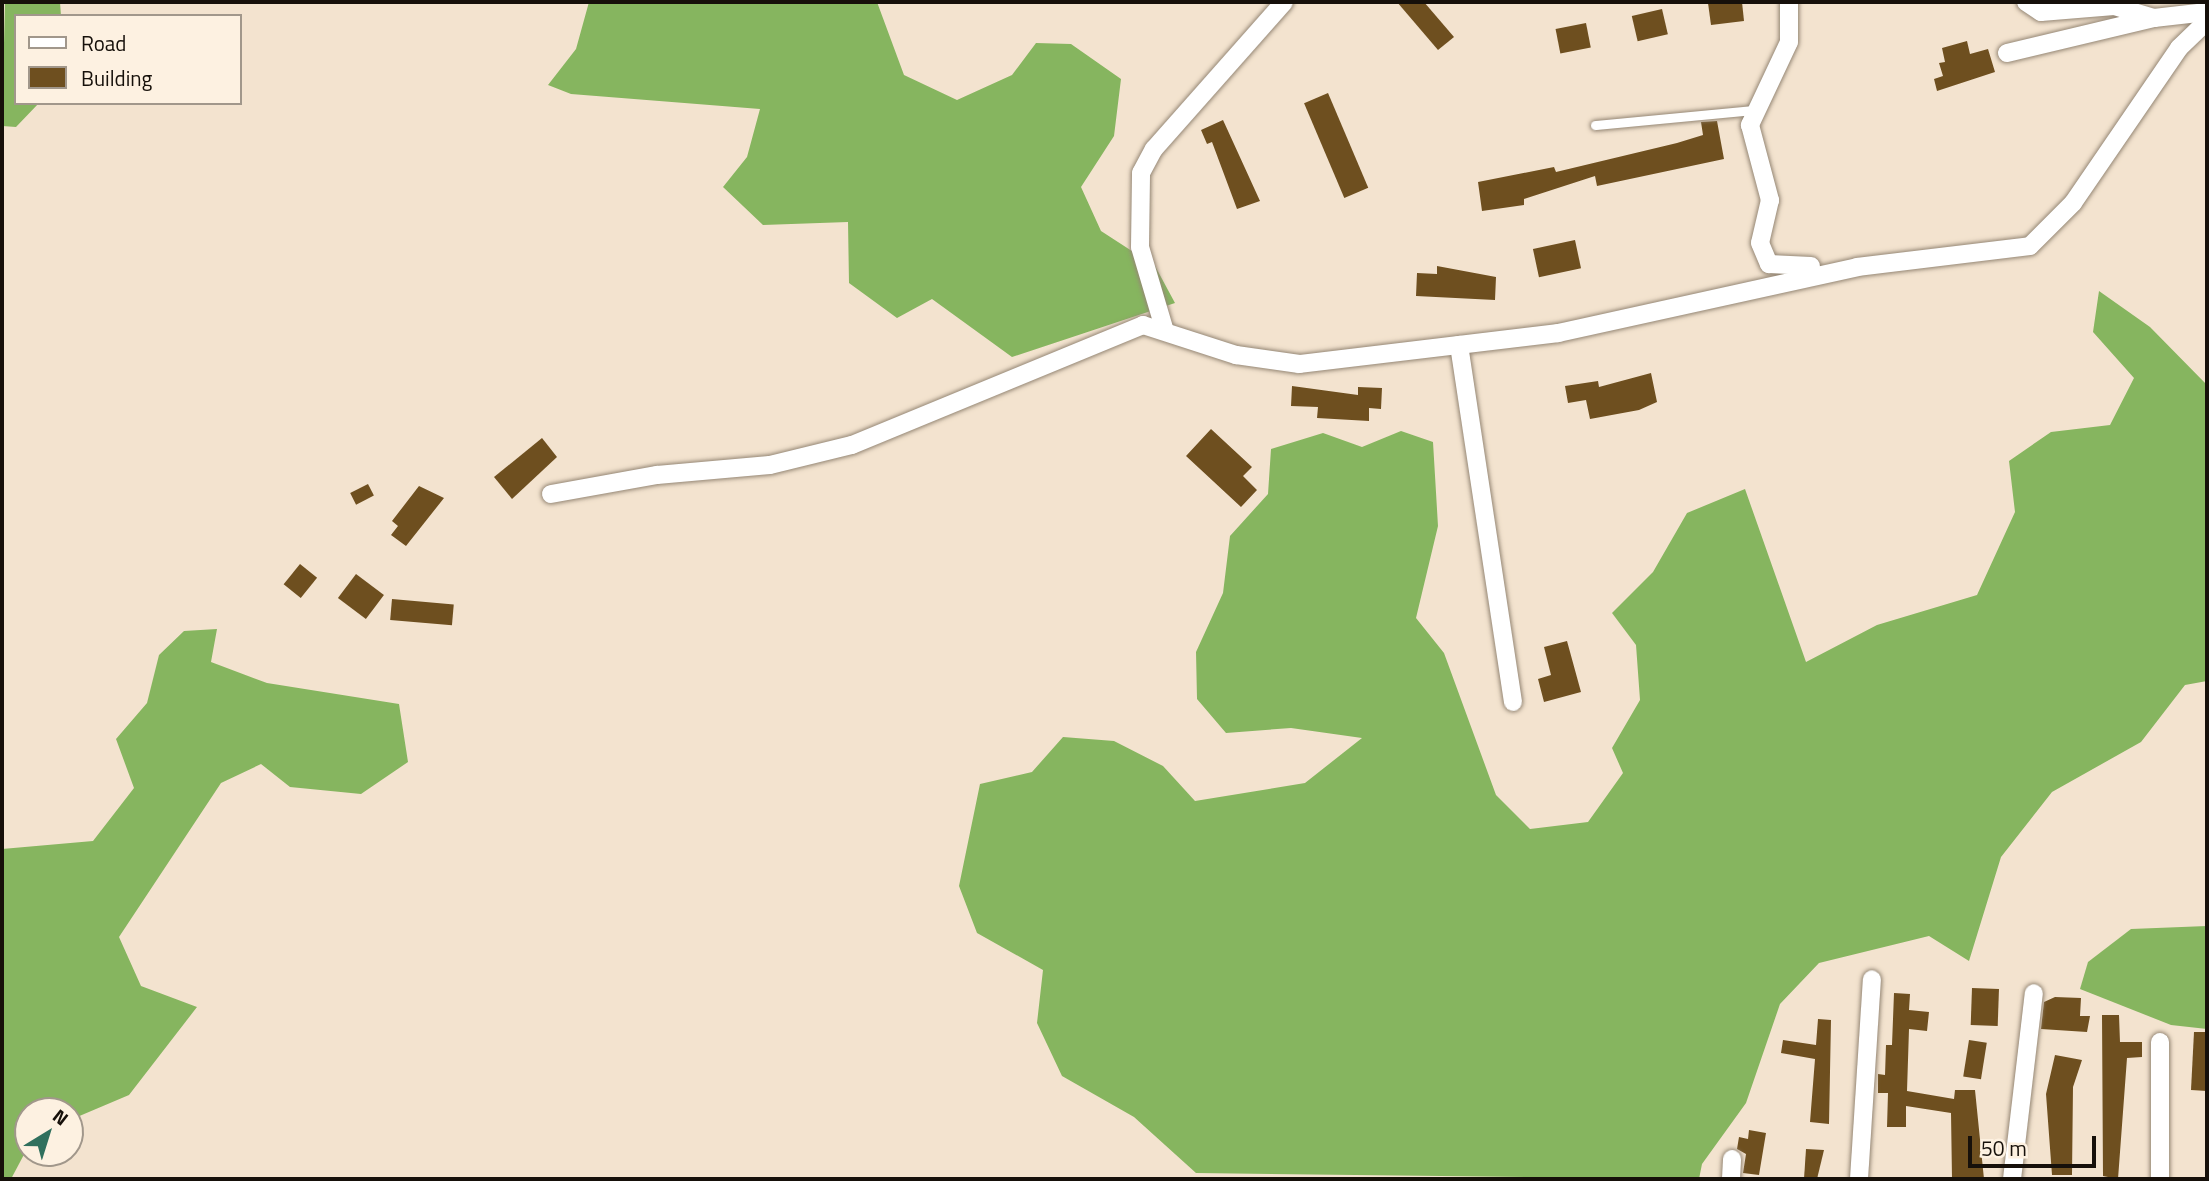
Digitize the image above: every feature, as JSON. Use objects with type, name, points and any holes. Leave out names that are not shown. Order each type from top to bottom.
[{"type":"street","points":[[1164,328],[1140,247],[1141,173],[1154,149],[1284,2]]},
{"type":"street","points":[[1789,2],[1789,42],[1750,125],[1770,200],[1762,258],[1783,269],[1857,267],[2030,246],[2073,203],[2179,48],[2207,20]]},
{"type":"street","points":[[2026,2],[2041,12],[2114,6],[2154,18]]},
{"type":"street","points":[[2007,53],[2154,18],[2207,12]]},
{"type":"street","points":[[551,494],[657,475],[770,465],[852,445],[1104,339],[1143,326],[1164,328],[1236,355],[1299,364],[1558,333],[1857,267]]},
{"type":"street","points":[[1459,345],[1513,702]]},
{"type":"street","points":[[1858,1179],[1872,979]]},
{"type":"street","points":[[2012,1179],[2034,993]]},
{"type":"street","points":[[2160,1042],[2160,1179]]},
{"type":"street","points":[[1731,1179],[1732,1159]]},
{"type":"lane","points":[[1595,125],[1755,107],[1750,125]]},
{"type":"green space","points":[[5,2],[60,2],[61,14],[14,14],[14,105],[37,105],[16,127],[2,126]]},
{"type":"green space","points":[[589,2],[877,2],[904,75],[957,100],[1012,75],[1036,43],[1071,44],[1121,79],[1114,136],[1081,187],[1101,231],[1155,266],[1175,303],[1012,357],[932,299],[897,318],[849,283],[848,222],[763,225],[723,187],[747,157],[760,109],[571,94],[548,85],[576,49]]},
{"type":"green space","points":[[2099,291],[2150,327],[2207,385],[2207,681],[2185,685],[2141,742],[2052,792],[2001,857],[1969,961],[1929,936],[1819,963],[1780,1004],[1746,1103],[1702,1164],[1699,1179],[1196,1173],[1134,1117],[1062,1076],[1037,1023],[1043,970],[977,933],[959,886],[980,784],[1032,772],[1063,737],[1114,741],[1163,766],[1195,801],[1305,783],[1362,738],[1291,728],[1226,733],[1197,699],[1196,652],[1223,593],[1230,536],[1268,494],[1271,449],[1323,433],[1362,447],[1401,431],[1433,442],[1438,526],[1416,618],[1444,653],[1496,795],[1530,829],[1588,822],[1623,773],[1612,748],[1640,700],[1636,645],[1612,613],[1653,572],[1687,513],[1745,489],[1806,662],[1877,625],[1977,595],[2015,512],[2009,461],[2051,432],[2110,425],[2134,378],[2093,332]]},
{"type":"green space","points":[[217,629],[211,662],[267,683],[399,704],[408,762],[361,794],[290,787],[261,764],[221,783],[119,937],[141,986],[197,1007],[129,1095],[84,1114],[84,1097],[14,1097],[14,1167],[17,1167],[11,1179],[2,1179],[2,849],[93,841],[134,788],[116,739],[147,703],[159,655],[184,631]]},
{"type":"green space","points":[[2207,926],[2207,1029],[2171,1025],[2080,989],[2088,962],[2131,929]]},
{"type":"building","points":[[1397,2],[1424,2],[1454,37],[1438,50]]},
{"type":"building","points":[[1742,2],[1744,21],[1711,25],[1708,3]]},
{"type":"building","points":[[1662,9],[1668,34],[1638,41],[1632,16]]},
{"type":"building","points":[[1586,23],[1591,48],[1560,53],[1556,29]]},
{"type":"building","points":[[1967,41],[1970,54],[1988,49],[1995,72],[1937,91],[1934,79],[1943,76],[1939,63],[1945,62],[1942,48]]},
{"type":"building","points":[[1328,93],[1368,188],[1344,198],[1304,103]]},
{"type":"building","points":[[1223,120],[1260,201],[1237,209],[1212,142],[1207,144],[1201,130]]},
{"type":"building","points":[[1717,121],[1724,159],[1597,186],[1595,176],[1524,199],[1524,205],[1482,211],[1478,182],[1554,167],[1556,172],[1677,143],[1703,135],[1701,122]]},
{"type":"building","points":[[1575,240],[1581,268],[1539,277],[1533,249]]},
{"type":"building","points":[[1437,266],[1496,277],[1495,300],[1416,296],[1417,273],[1437,274]]},
{"type":"building","points":[[1651,373],[1657,402],[1639,410],[1590,419],[1586,400],[1568,403],[1565,386],[1598,381],[1599,387]]},
{"type":"building","points":[[1292,386],[1358,395],[1358,387],[1382,388],[1381,409],[1369,408],[1369,421],[1317,418],[1318,407],[1291,406]]},
{"type":"building","points":[[1211,429],[1252,467],[1243,476],[1257,490],[1241,507],[1186,456]]},
{"type":"building","points":[[542,438],[557,457],[512,499],[494,477]]},
{"type":"building","points":[[368,484],[374,496],[356,505],[350,493]]},
{"type":"building","points":[[419,486],[444,498],[406,546],[391,535],[398,526],[392,521]]},
{"type":"building","points":[[300,564],[317,578],[301,598],[284,584]]},
{"type":"building","points":[[356,574],[384,595],[366,619],[338,598]]},
{"type":"building","points":[[392,599],[454,604],[452,625],[390,620]]},
{"type":"building","points":[[1567,641],[1581,692],[1544,702],[1538,679],[1551,675],[1544,647]]},
{"type":"building","points":[[1972,988],[1999,989],[1998,1026],[1971,1025]]},
{"type":"building","points":[[1894,993],[1910,994],[1909,1010],[1929,1012],[1927,1031],[1909,1029],[1907,1091],[1954,1099],[1955,1090],[1975,1090],[1984,1179],[1952,1179],[1951,1113],[1906,1106],[1906,1127],[1887,1127],[1888,1093],[1878,1093],[1878,1074],[1885,1075],[1886,1045],[1892,1045]]},
{"type":"building","points":[[2055,997],[2081,998],[2080,1016],[2090,1016],[2087,1032],[2041,1029],[2044,1002]]},
{"type":"building","points":[[2102,1015],[2119,1015],[2120,1042],[2142,1042],[2142,1057],[2127,1058],[2118,1179],[2103,1176]]},
{"type":"building","points":[[1818,1019],[1831,1020],[1829,1124],[1810,1122],[1815,1059],[1781,1053],[1783,1040],[1816,1045]]},
{"type":"building","points":[[2194,1032],[2207,1032],[2207,1091],[2191,1090]]},
{"type":"building","points":[[1969,1040],[1987,1043],[1981,1079],[1963,1077]]},
{"type":"building","points":[[2055,1055],[2082,1060],[2073,1087],[2072,1175],[2052,1175],[2046,1094]]},
{"type":"building","points":[[1749,1130],[1766,1133],[1759,1175],[1743,1173],[1746,1154],[1737,1149],[1739,1137],[1748,1139]]},
{"type":"building","points":[[1806,1149],[1824,1150],[1817,1179],[1804,1179]]}]
